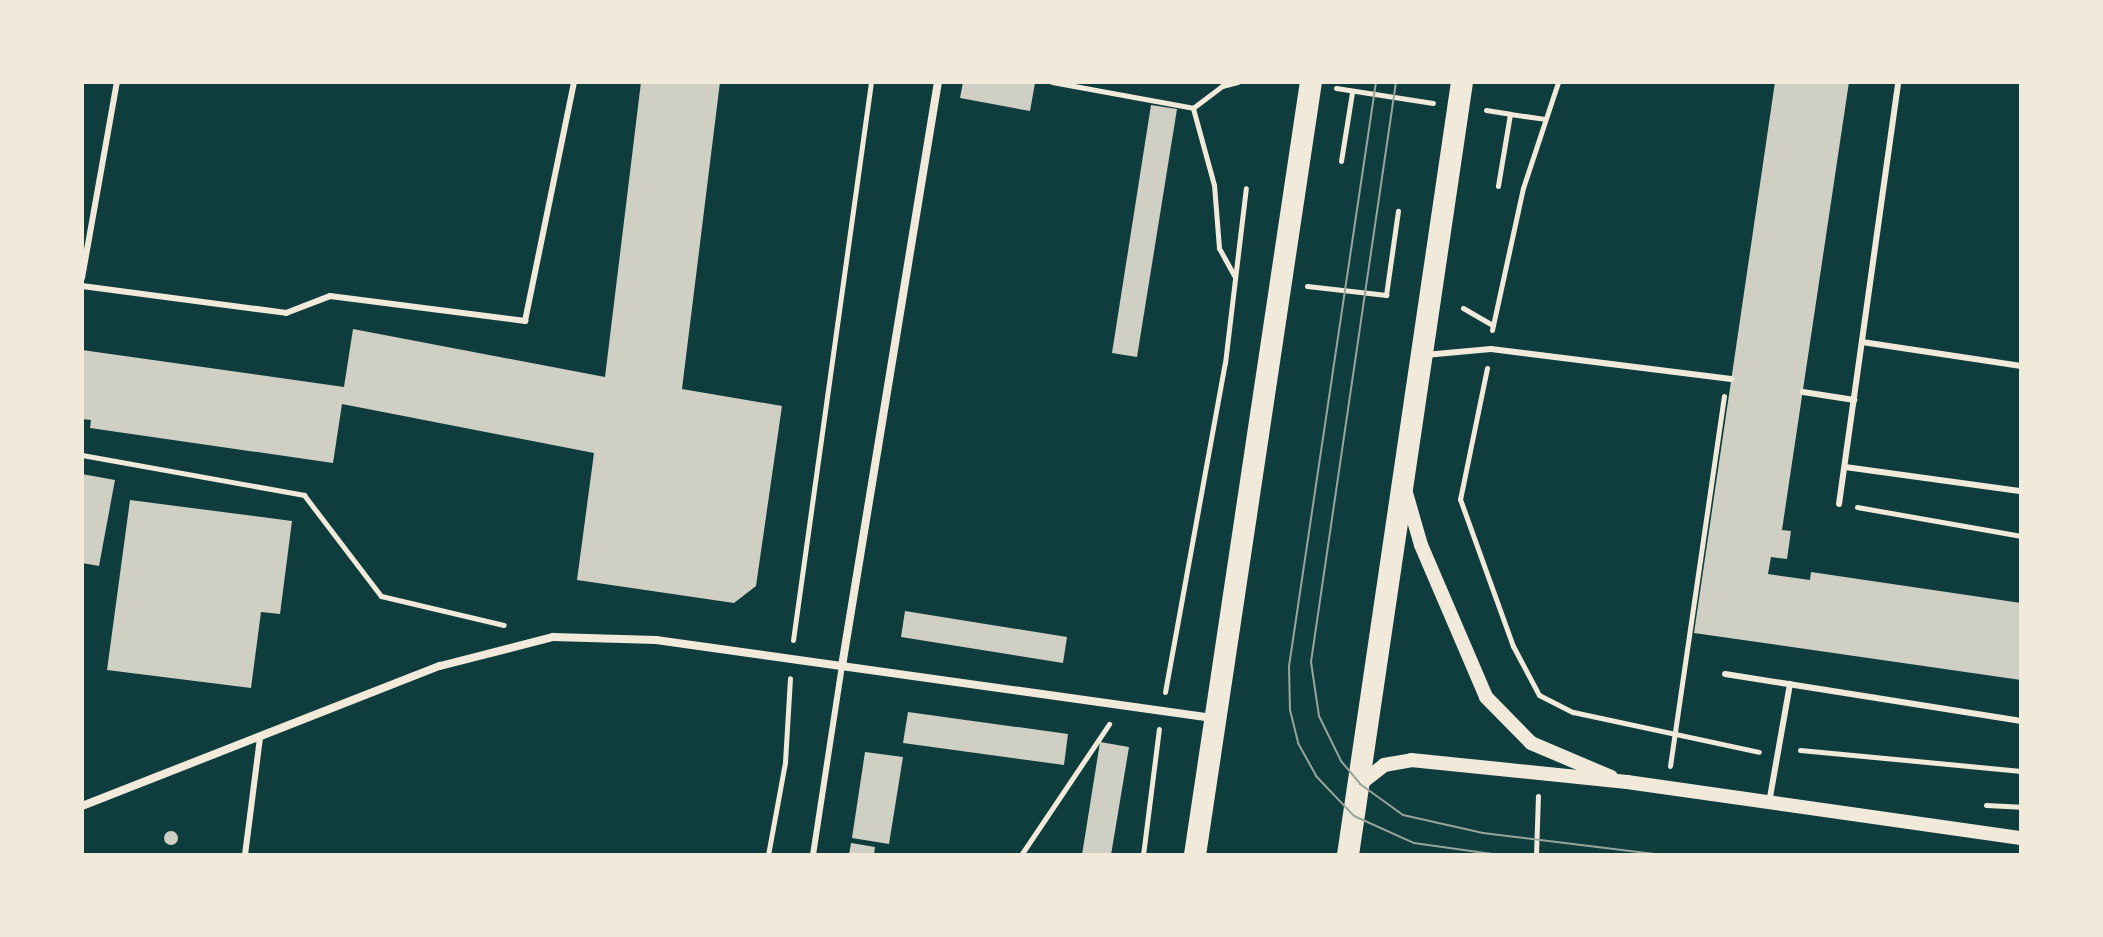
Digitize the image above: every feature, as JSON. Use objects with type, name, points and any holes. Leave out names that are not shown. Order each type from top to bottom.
[{"type":"highway","points":[[1195,855],[1311,82]]},
{"type":"highway","points":[[1348,855],[1405,490],[1421,356],[1462,82]]},
{"type":"street","points":[[842,666],[938,82]]},
{"type":"street","points":[[1405,490],[1421,545],[1486,697],[1531,743],[1627,782]]},
{"type":"street","points":[[82,806],[440,666],[553,637],[656,640],[1215,718]]},
{"type":"street","points":[[1360,784],[1384,765],[1411,760],[1627,782],[2021,838]]},
{"type":"lane","points":[[82,278],[117,82]]},
{"type":"lane","points":[[82,286],[286,313],[330,296],[525,321],[574,82]]},
{"type":"lane","points":[[1839,504],[1898,82]]},
{"type":"lane","points":[[1862,342],[2021,366]]},
{"type":"lane","points":[[1421,356],[1491,349],[1729,379]]},
{"type":"lane","points":[[1803,392],[1854,400]]},
{"type":"lane","points":[[1845,467],[2021,491]]},
{"type":"lane","points":[[813,855],[842,666]]},
{"type":"lane","points":[[1725,674],[2021,721]]},
{"type":"lane","points":[[1769,803],[1790,684]]},
{"type":"lane","points":[[245,855],[260,738]]},
{"type":"path","points":[[768,855],[785,762],[790,660],[871,82]]},
{"type":"path","points":[[1052,82],[1193,108],[1222,86],[1238,82]]},
{"type":"path","points":[[1311,82],[1352,92],[1545,119]]},
{"type":"path","points":[[1558,82],[1545,119],[1492,325],[1491,349],[1460,499],[1513,646],[1539,695],[1553,705],[1778,756],[1810,747],[2021,771]]},
{"type":"path","points":[[1341,161],[1352,92]]},
{"type":"path","points":[[1193,108],[1214,185],[1219,248],[1236,278]]},
{"type":"path","points":[[1498,186],[1510,114]]},
{"type":"path","points":[[1143,855],[1162,712],[1236,278],[1246,188]]},
{"type":"path","points":[[1294,285],[1386,295],[1398,211]]},
{"type":"path","points":[[1463,308],[1492,325]]},
{"type":"path","points":[[1667,788],[1729,379]]},
{"type":"path","points":[[82,455],[304,495],[381,596],[553,637]]},
{"type":"path","points":[[1839,504],[2021,536]]},
{"type":"path","points":[[1021,855],[1121,706]]},
{"type":"path","points":[[1656,763],[1686,767]]},
{"type":"path","points":[[1536,855],[1537,775]]},
{"type":"path","points":[[1978,805],[2021,807]]},
{"type":"building","points":[[641,82],[720,82],[682,389],[782,406],[756,586],[734,603],[577,580],[594,453],[342,404],[333,463],[90,428],[91,420],[82,419],[82,350],[344,387],[353,329],[605,377]]},
{"type":"building","points":[[963,82],[1035,83],[1030,111],[960,98]]},
{"type":"building","points":[[1775,82],[1849,82],[1782,530],[1791,531],[1787,559],[1771,557],[1768,574],[1810,580],[1811,572],[2021,603],[2021,680],[1694,633]]},
{"type":"building","points":[[1151,105],[1177,109],[1137,357],[1112,353]]},
{"type":"building","points":[[82,474],[115,480],[99,566],[82,563]]},
{"type":"building","points":[[130,500],[292,521],[280,614],[261,612],[251,688],[107,670]]},
{"type":"building","points":[[905,611],[1067,637],[1063,663],[901,637]]},
{"type":"building","points":[[908,712],[1068,734],[1064,765],[903,743]]},
{"type":"building","points":[[1100,742],[1129,747],[1111,855],[1082,855]]},
{"type":"building","points":[[865,752],[903,757],[889,844],[852,838]]},
{"type":"building","points":[[171,831],[178,838],[171,845],[164,838]]},
{"type":"building","points":[[851,843],[875,847],[874,855],[849,855]]},
{"type":"tram line","points":[[1376,82],[1289,666],[1290,710],[1298,743],[1316,776],[1354,816],[1414,843],[1499,855]]},
{"type":"tram line","points":[[1396,82],[1311,662],[1319,716],[1341,761],[1360,784],[1403,815],[1483,833],[1661,855]]}]
